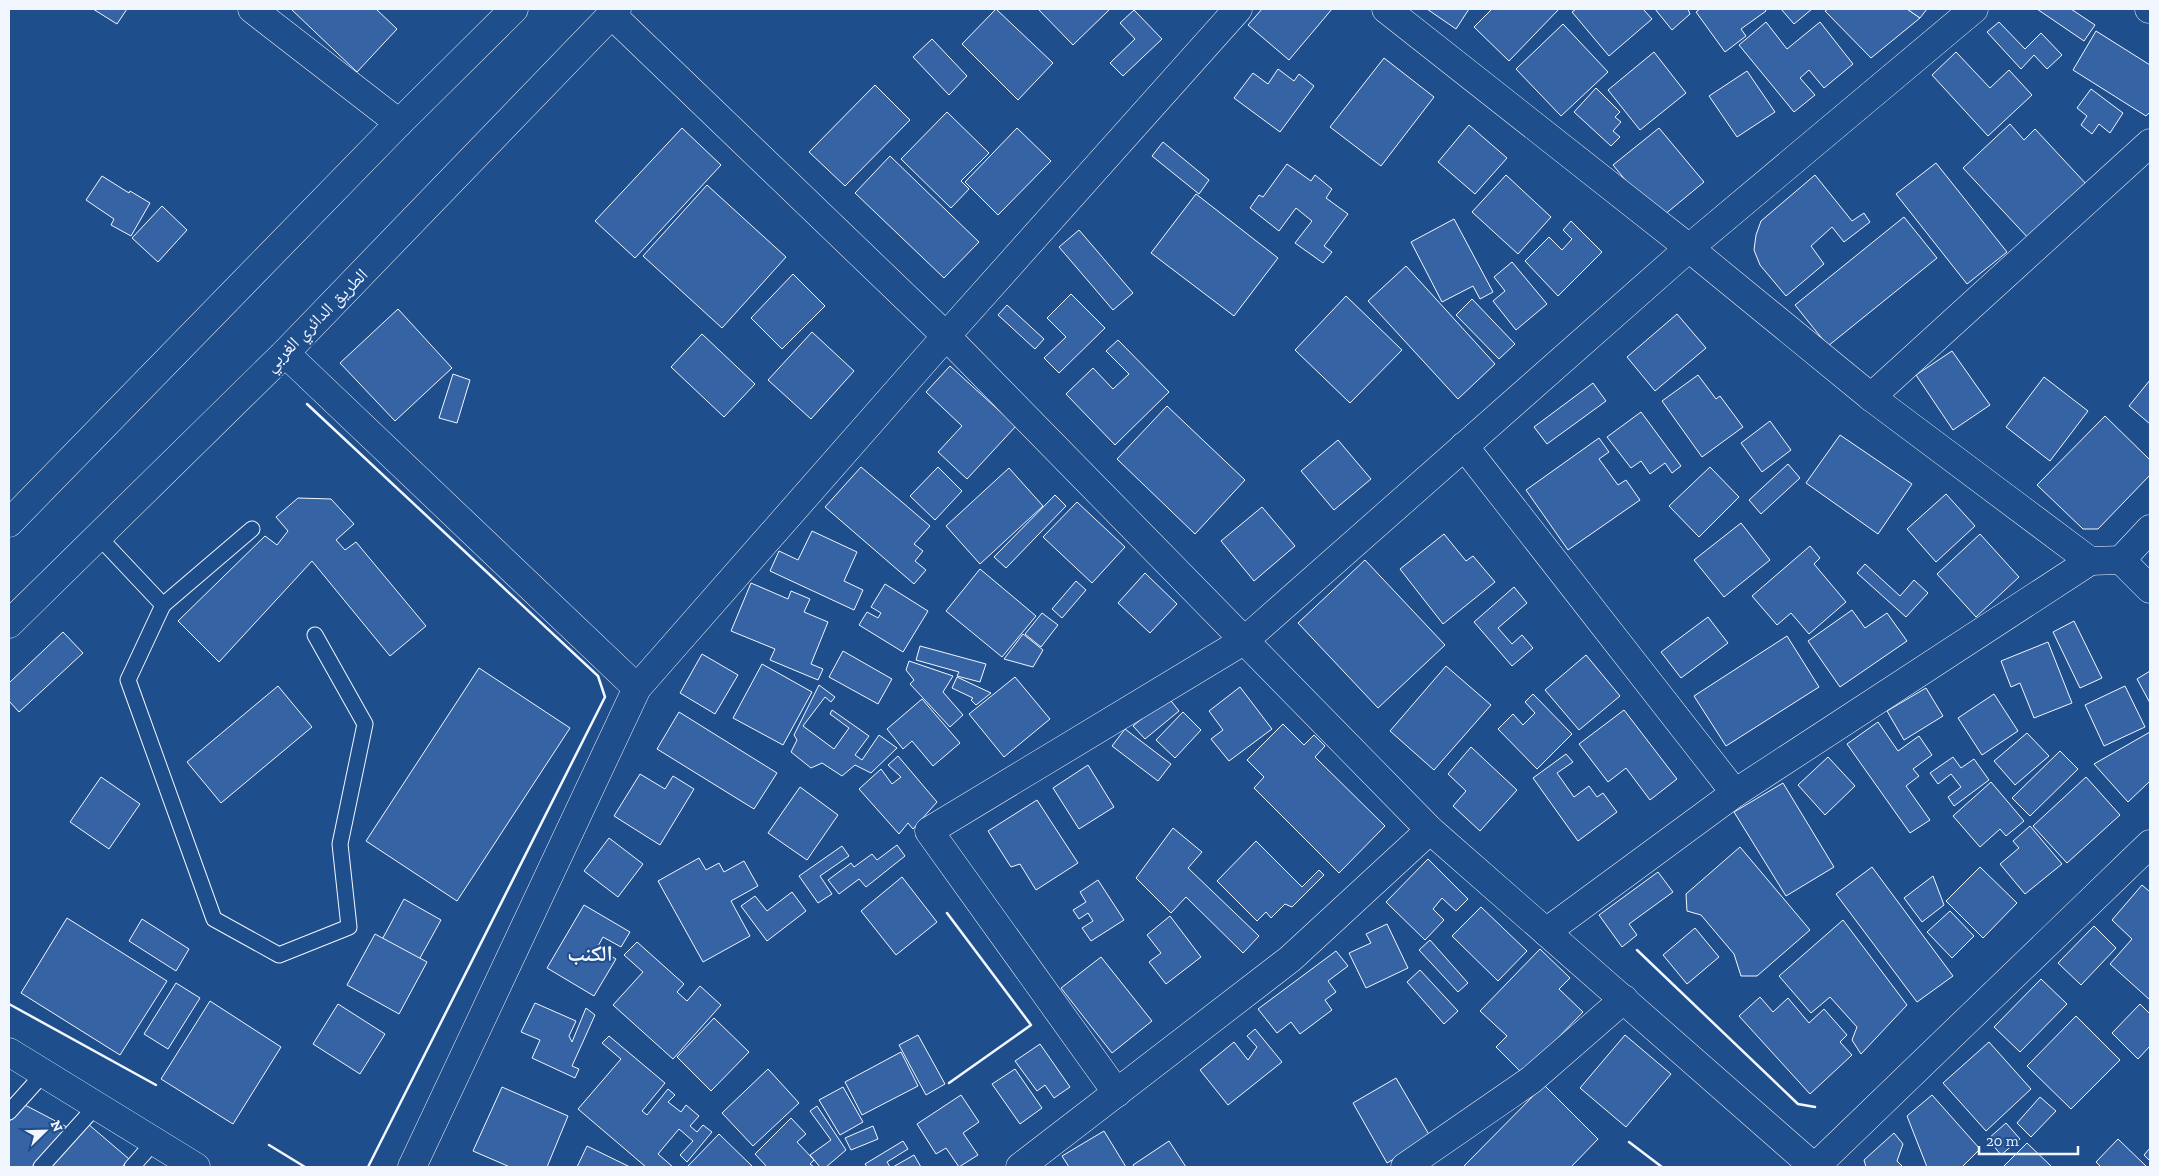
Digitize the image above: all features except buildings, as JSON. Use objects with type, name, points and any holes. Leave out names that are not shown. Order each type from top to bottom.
[{"type":"street","points":[[252,9],[399,124]]},
{"type":"street","points":[[9,523],[514,9]]},
{"type":"street","points":[[412,1167],[637,688],[946,336],[1238,9]]},
{"type":"street","points":[[1386,9],[1688,248],[1871,396],[2090,561]]},
{"type":"street","points":[[1116,1093],[929,831],[1245,640],[1688,248],[1974,9]]},
{"type":"street","points":[[614,12],[946,336],[1430,830],[1814,1167],[2150,844]]},
{"type":"street","name":"الطريق الدائري الغربي","points":[[9,624],[285,353],[614,12]]},
{"type":"street","points":[[1871,396],[2150,143]]},
{"type":"street","points":[[285,353],[637,688]]},
{"type":"street","points":[[1464,446],[1735,793]]},
{"type":"street","points":[[1546,932],[1735,793],[2090,561],[2120,560],[2150,529]]},
{"type":"street","points":[[2120,560],[2149,587]]},
{"type":"street","points":[[1020,1167],[1290,959],[1430,830]]},
{"type":"street","points":[[1405,1167],[1531,1080],[1624,1000]]},
{"type":"street","points":[[9,1052],[196,1167]]},
{"type":"lane","points":[[252,529],[163,605],[128,680],[214,919],[279,955],[349,927],[340,844],[365,724],[315,634]]},
{"type":"lane","points":[[98,536],[163,605]]},
{"type":"lane","points":[[9,1112],[44,1073]]},
{"type":"lane","points":[[41,1167],[96,1106]]},
{"type":"lane","points":[[132,1167],[154,1142]]},
{"type":"wall","points":[[307,404],[598,676],[605,697],[368,1167]]},
{"type":"wall","points":[[947,913],[1031,1025],[949,1083]]},
{"type":"wall","points":[[1637,950],[1798,1104],[1815,1107]]},
{"type":"wall","points":[[9,1004],[156,1085]]},
{"type":"wall","points":[[1629,1142],[1662,1167]]},
{"type":"wall","points":[[269,1145],[305,1167]]},
{"type":"district","name":"الكنب","points":[[590,953]]}]
